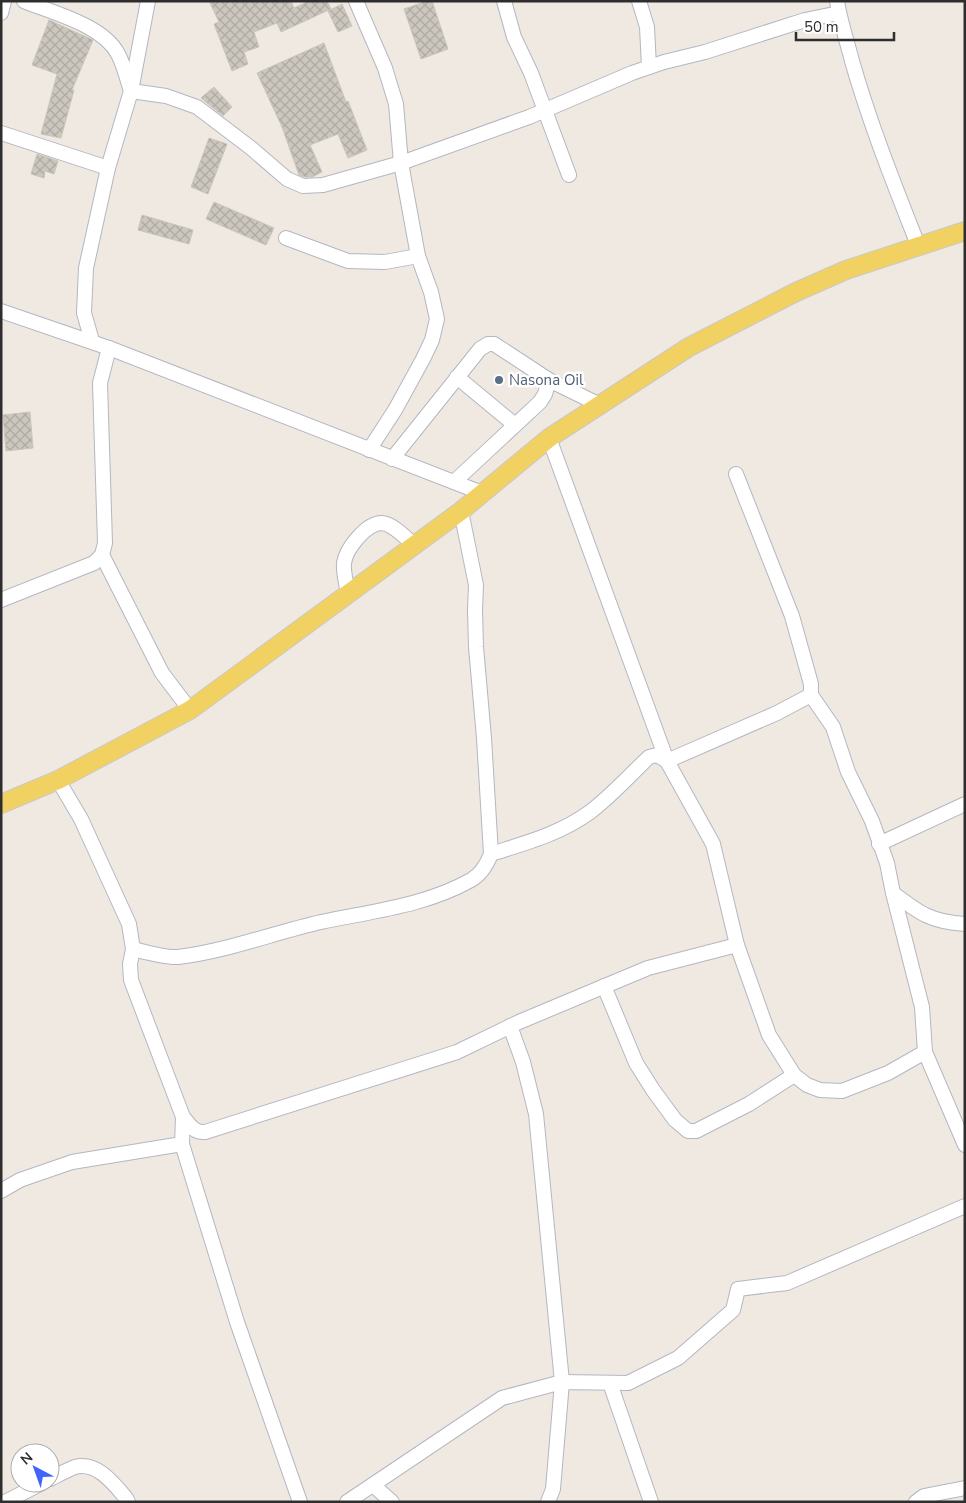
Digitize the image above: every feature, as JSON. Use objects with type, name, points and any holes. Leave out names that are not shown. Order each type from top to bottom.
[{"type":"main road","points":[[1,804],[58,780],[190,710],[461,510],[549,438],[689,347],[796,292],[846,270],[965,231]]},
{"type":"street","points":[[1,13],[4,1]]},
{"type":"street","points":[[24,1],[87,26],[107,39],[118,54],[132,91]]},
{"type":"street","points":[[92,341],[84,313],[86,268],[108,168],[132,91],[148,1]]},
{"type":"street","points":[[356,1],[385,68],[396,104],[401,163],[418,256],[432,292],[437,319],[432,340],[395,410],[369,450]]},
{"type":"street","points":[[504,1],[514,37],[531,73],[569,175]]},
{"type":"street","points":[[639,1],[647,27],[649,67]]},
{"type":"street","points":[[132,91],[166,96],[197,108],[251,148],[287,179],[303,186],[323,185],[401,163],[544,110],[649,67],[705,52],[805,20],[838,7],[856,76],[877,140],[918,245]]},
{"type":"street","points":[[1,133],[108,168]]},
{"type":"street","points":[[286,238],[348,261],[385,262],[418,256]]},
{"type":"street","points":[[1,311],[92,341],[482,493]]},
{"type":"street","points":[[392,459],[480,349],[488,344],[494,344],[549,380],[600,405]]},
{"type":"street","points":[[2,598],[94,563],[102,555],[105,543],[100,383],[109,348]]},
{"type":"street","points":[[457,378],[515,425]]},
{"type":"street","points":[[454,482],[540,402],[549,380]]},
{"type":"street","points":[[549,438],[667,761],[713,844],[737,945],[769,1035],[794,1075],[807,1085],[820,1090],[842,1091],[888,1073],[925,1052]]},
{"type":"street","points":[[736,474],[792,616],[811,684],[812,695],[833,727],[848,772],[872,821],[887,863],[922,1007],[925,1052],[965,1145]]},
{"type":"street","points":[[133,950],[175,957],[226,948],[321,922],[374,913],[425,900],[472,880],[488,864],[491,854],[476,647],[476,585],[461,510]]},
{"type":"street","points":[[348,595],[344,563],[354,542],[368,526],[382,523],[390,526],[414,545]]},
{"type":"street","points":[[102,555],[162,673],[190,710]]},
{"type":"street","points":[[667,761],[777,713],[812,695]]},
{"type":"street","points":[[491,854],[551,834],[590,812],[649,757],[657,755],[667,761]]},
{"type":"street","points":[[58,780],[80,819],[128,924],[133,950],[130,964],[132,980],[183,1117],[193,1129],[199,1132],[205,1132],[457,1052],[510,1026],[648,968],[737,945]]},
{"type":"street","points":[[880,844],[965,804]]},
{"type":"street","points":[[893,893],[922,914],[948,923],[965,924]]},
{"type":"street","points":[[604,986],[636,1063],[675,1120],[688,1130],[696,1130],[750,1104],[794,1075]]},
{"type":"street","points":[[510,1026],[523,1062],[536,1114],[562,1382],[553,1489],[548,1502]]},
{"type":"street","points":[[183,1117],[182,1144],[237,1322],[300,1502]]},
{"type":"street","points":[[1,1191],[20,1180],[72,1162],[182,1144]]},
{"type":"street","points":[[347,1502],[502,1398],[562,1382],[628,1383],[678,1358],[733,1310],[738,1289],[787,1283],[965,1206]]},
{"type":"street","points":[[610,1383],[651,1502]]},
{"type":"street","points":[[60,1474],[76,1467],[85,1467],[103,1473],[128,1502]]},
{"type":"street","points":[[373,1485],[392,1502]]},
{"type":"street","points":[[916,1502],[924,1496],[965,1488]]},
{"type":"street","points":[[5,1502],[23,1493]]},
{"type":"building","points":[[209,1],[291,1],[294,8],[309,1],[327,1],[331,9],[281,32],[277,23],[254,32],[259,47],[244,52],[248,64],[232,71],[214,24],[219,22]]},
{"type":"building","points":[[432,1],[448,49],[421,59],[404,9]]},
{"type":"building","points":[[342,4],[352,26],[338,32],[328,11]]},
{"type":"building","points":[[49,20],[93,40],[72,90],[74,90],[61,138],[41,134],[57,74],[32,65]]},
{"type":"building","points":[[324,43],[346,102],[348,101],[367,150],[348,158],[338,134],[310,145],[322,172],[312,177],[305,177],[299,175],[282,127],[257,73]]},
{"type":"building","points":[[214,87],[232,107],[223,116],[201,98]]},
{"type":"building","points":[[209,138],[227,144],[208,194],[191,187]]},
{"type":"building","points":[[37,154],[58,161],[54,174],[45,171],[44,178],[31,174]]},
{"type":"building","points":[[214,202],[274,228],[266,245],[206,219]]},
{"type":"building","points":[[142,215],[193,230],[189,244],[138,230]]},
{"type":"building","points":[[30,412],[33,448],[6,451],[3,415]]},
{"type":"place","name":"Nasona Oil","points":[[499,380]]}]
